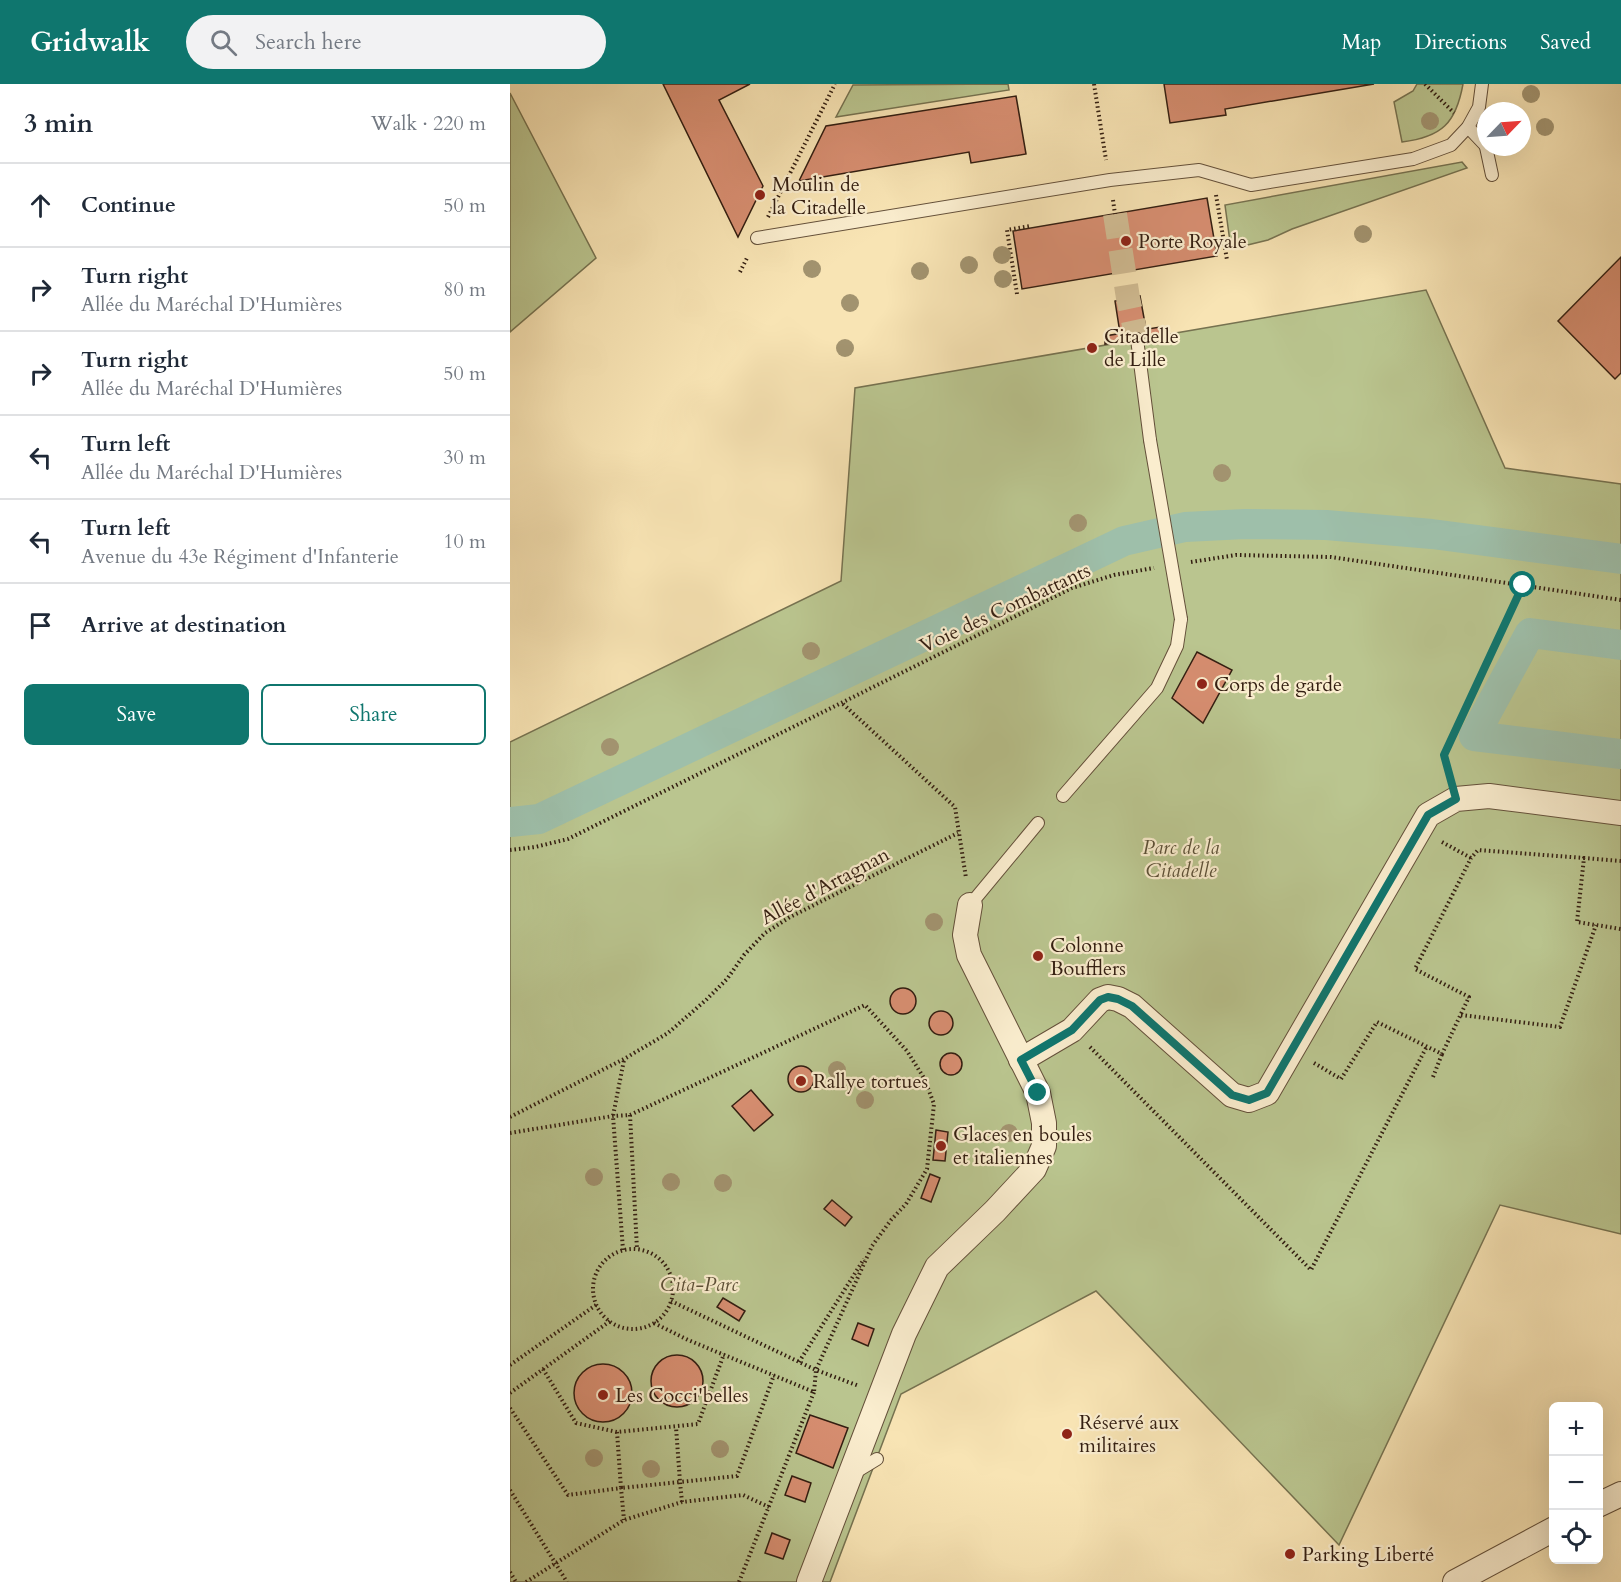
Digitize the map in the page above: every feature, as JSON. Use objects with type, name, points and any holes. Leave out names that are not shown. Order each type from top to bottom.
[{"type":"street","points":[[1021,1060],[1072,1030],[1100,1000],[1108,997],[1132,1006],[1232,1095],[1249,1100],[1267,1093],[1428,815],[1456,799],[1489,796],[1621,813]]},
{"type":"street","points":[[809,1582],[904,1334],[937,1267],[1034,1169],[1044,1146],[1044,1123],[1038,1093],[969,955],[965,935],[970,905]]},
{"type":"street","points":[[1603,1504],[1621,1494]]},
{"type":"street","points":[[1455,1582],[1549,1532]]},
{"type":"lane","points":[[757,238],[1110,180],[1199,170],[1251,185],[1413,159],[1452,145],[1468,127],[1479,107],[1482,84]]},
{"type":"lane","points":[[1468,127],[1477,137]]},
{"type":"lane","points":[[1488,156],[1492,175]]},
{"type":"lane","points":[[1063,796],[1157,687],[1177,646],[1180,619],[1150,440],[1137,339]]},
{"type":"lane","points":[[970,905],[1038,823]]},
{"type":"lane","points":[[851,1475],[877,1459]]},
{"type":"path","points":[[740,272],[835,84]]},
{"type":"path","points":[[1094,84],[1115,214]]},
{"type":"path","points":[[1425,84],[1468,127]]},
{"type":"path","points":[[1208,194],[1216,193],[1227,260]]},
{"type":"path","points":[[1017,294],[1007,230],[1030,225]]},
{"type":"path","points":[[1181,564],[1236,555],[1330,556],[1621,600]]},
{"type":"path","name":"Voie des Combattants","points":[[510,850],[568,839],[1072,588],[1114,575],[1158,568]]},
{"type":"path","points":[[1456,799],[1444,755],[1523,585]]},
{"type":"path","points":[[843,704],[955,807],[970,905]]},
{"type":"path","name":"Allée d'Artagnan","points":[[510,1117],[624,1059],[668,1033],[727,979],[744,955],[765,933],[790,917],[958,833]]},
{"type":"path","points":[[1433,1077],[1468,997],[1415,969],[1471,858],[1478,850],[1621,861]]},
{"type":"path","points":[[1458,851],[1471,858]]},
{"type":"path","points":[[1584,858],[1577,922],[1621,929]]},
{"type":"path","points":[[1461,1015],[1560,1027],[1596,925]]},
{"type":"path","points":[[510,1133],[630,1115],[865,1005],[907,1051],[924,1078],[934,1104],[927,1169],[906,1204],[872,1246],[799,1362]]},
{"type":"path","points":[[1292,1050],[1341,1079],[1377,1022],[1442,1054]]},
{"type":"path","points":[[1112,1068],[1311,1270],[1427,1046]]},
{"type":"path","points":[[623,1250],[613,1116],[624,1059]]},
{"type":"path","points":[[630,1115],[637,1249]]},
{"type":"path","points":[[739,1582],[814,1392],[816,1370],[872,1246]]},
{"type":"path","points":[[637,1249],[659,1258],[666,1267],[673,1290],[671,1301],[664,1313],[654,1323],[644,1328],[632,1329],[620,1326],[610,1321],[596,1305],[593,1292],[600,1266],[610,1256],[623,1250],[637,1249]]},
{"type":"path","points":[[671,1301],[816,1370],[881,1394]]},
{"type":"path","points":[[510,1365],[596,1305]]},
{"type":"path","points":[[510,1393],[610,1321]]},
{"type":"path","points":[[654,1323],[688,1340],[814,1392]]},
{"type":"path","points":[[543,1369],[576,1423],[617,1432],[698,1424],[724,1354]]},
{"type":"path","points":[[510,1408],[568,1495],[737,1476],[774,1375]]},
{"type":"path","points":[[676,1427],[682,1502]]},
{"type":"path","points":[[617,1432],[624,1520]]},
{"type":"path","points":[[510,1490],[567,1582]]},
{"type":"path","points":[[526,1582],[624,1520],[682,1502],[743,1495],[769,1507]]},
{"type":"path","points":[[510,1572],[516,1582]]},
{"type":"green space","points":[[1008,84],[1009,90],[836,117],[853,85]]},
{"type":"green space","points":[[1417,84],[1463,84],[1456,109],[1445,126],[1427,136],[1402,142],[1394,102],[1413,91]]},
{"type":"green space","points":[[510,93],[596,258],[510,332]]},
{"type":"green space","points":[[1462,162],[1467,168],[1292,229],[1268,240],[1231,249],[1225,205]]},
{"type":"green space","name":"Parc de la Citadelle","points":[[1426,290],[1505,468],[1621,484],[1621,1234],[1500,1205],[1339,1545],[1096,1291],[901,1394],[830,1582],[510,1582],[510,742],[841,581],[855,388]]},
{"type":"building","points":[[663,84],[750,84],[719,100],[763,186],[738,237]]},
{"type":"building","points":[[1164,84],[1374,84],[1225,109],[1226,115],[1170,123]]},
{"type":"building","points":[[1016,96],[1026,154],[971,163],[969,152],[799,181],[826,126]]},
{"type":"building","points":[[1207,198],[1217,256],[1022,289],[1013,231]]},
{"type":"building","points":[[1621,257],[1621,373],[1615,379],[1558,321]]},
{"type":"building","points":[[1140,296],[1146,329],[1120,333],[1115,301]]},
{"type":"building","points":[[1160,327],[1161,334],[1105,344],[1105,336]]},
{"type":"building","name":"Corps de garde","points":[[1197,652],[1232,670],[1203,723],[1172,698]]},
{"type":"building","points":[[903,988],[912,992],[916,1001],[912,1010],[903,1014],[894,1010],[890,1001],[894,992]]},
{"type":"building","points":[[941,1011],[949,1015],[953,1023],[949,1031],[941,1035],[933,1031],[929,1023],[933,1015]]},
{"type":"building","points":[[947,1053],[955,1053],[962,1060],[962,1068],[955,1075],[947,1075],[940,1068],[940,1060]]},
{"type":"building","name":"Rallye tortues","points":[[801,1066],[810,1070],[814,1079],[810,1088],[801,1092],[792,1088],[788,1079],[792,1070]]},
{"type":"building","points":[[751,1090],[773,1115],[754,1131],[732,1106]]},
{"type":"building","name":"Glaces en boules et italiennes","points":[[936,1130],[948,1132],[945,1161],[933,1160]]},
{"type":"building","points":[[930,1174],[940,1178],[931,1202],[921,1198]]},
{"type":"building","points":[[832,1200],[852,1217],[845,1226],[824,1209]]},
{"type":"building","points":[[723,1298],[745,1311],[739,1321],[717,1307]]},
{"type":"building","points":[[858,1323],[874,1329],[868,1346],[852,1339]]},
{"type":"building","points":[[677,1355],[687,1357],[695,1363],[701,1371],[703,1381],[701,1391],[695,1399],[687,1405],[677,1407],[667,1405],[659,1399],[653,1391],[651,1381],[653,1371],[659,1363],[667,1357]]},
{"type":"building","name":"Les Cocci'belles","points":[[603,1364],[619,1369],[627,1377],[632,1393],[627,1409],[619,1417],[603,1422],[587,1417],[579,1409],[574,1393],[579,1377],[587,1369]]},
{"type":"building","points":[[810,1415],[848,1428],[833,1468],[796,1453]]},
{"type":"building","points":[[792,1476],[811,1483],[805,1502],[785,1495]]},
{"type":"building","points":[[772,1533],[790,1540],[783,1559],[765,1553]]},
{"type":"waterway","points":[[510,822],[539,819],[1124,541],[1185,527],[1245,524],[1326,525],[1432,534],[1621,559]]},
{"type":"waterway","points":[[1621,645],[1530,633],[1474,736],[1621,754]]},
{"type":"tunnel","points":[[1115,214],[1137,339]]},
{"type":"place","name":"Moulin de la Citadelle","points":[[760,195]]},
{"type":"place","name":"Porte Royale","points":[[1126,241]]},
{"type":"place","name":"Citadelle de Lille","points":[[1092,348]]},
{"type":"place","name":"Corps de garde","points":[[1202,684]]},
{"type":"place","name":"Colonne Boufflers","points":[[1038,956]]},
{"type":"place","name":"Rallye tortues","points":[[801,1081]]},
{"type":"place","name":"Glaces en boules et italiennes","points":[[941,1146]]},
{"type":"place","name":"Les Cocci'belles","points":[[603,1395]]},
{"type":"place","name":"Réservé aux militaires","points":[[1067,1434]]},
{"type":"place","name":"Parking Liberté","points":[[1290,1554]]},
{"type":"route","points":[[1038,1093],[1021,1060],[1072,1030],[1100,1000],[1108,997],[1132,1006],[1232,1095],[1249,1100],[1267,1093],[1428,815],[1456,799],[1444,755],[1523,585]]},
{"type":"park label","name":"Cita-Parc","points":[[699,1284]]}]
